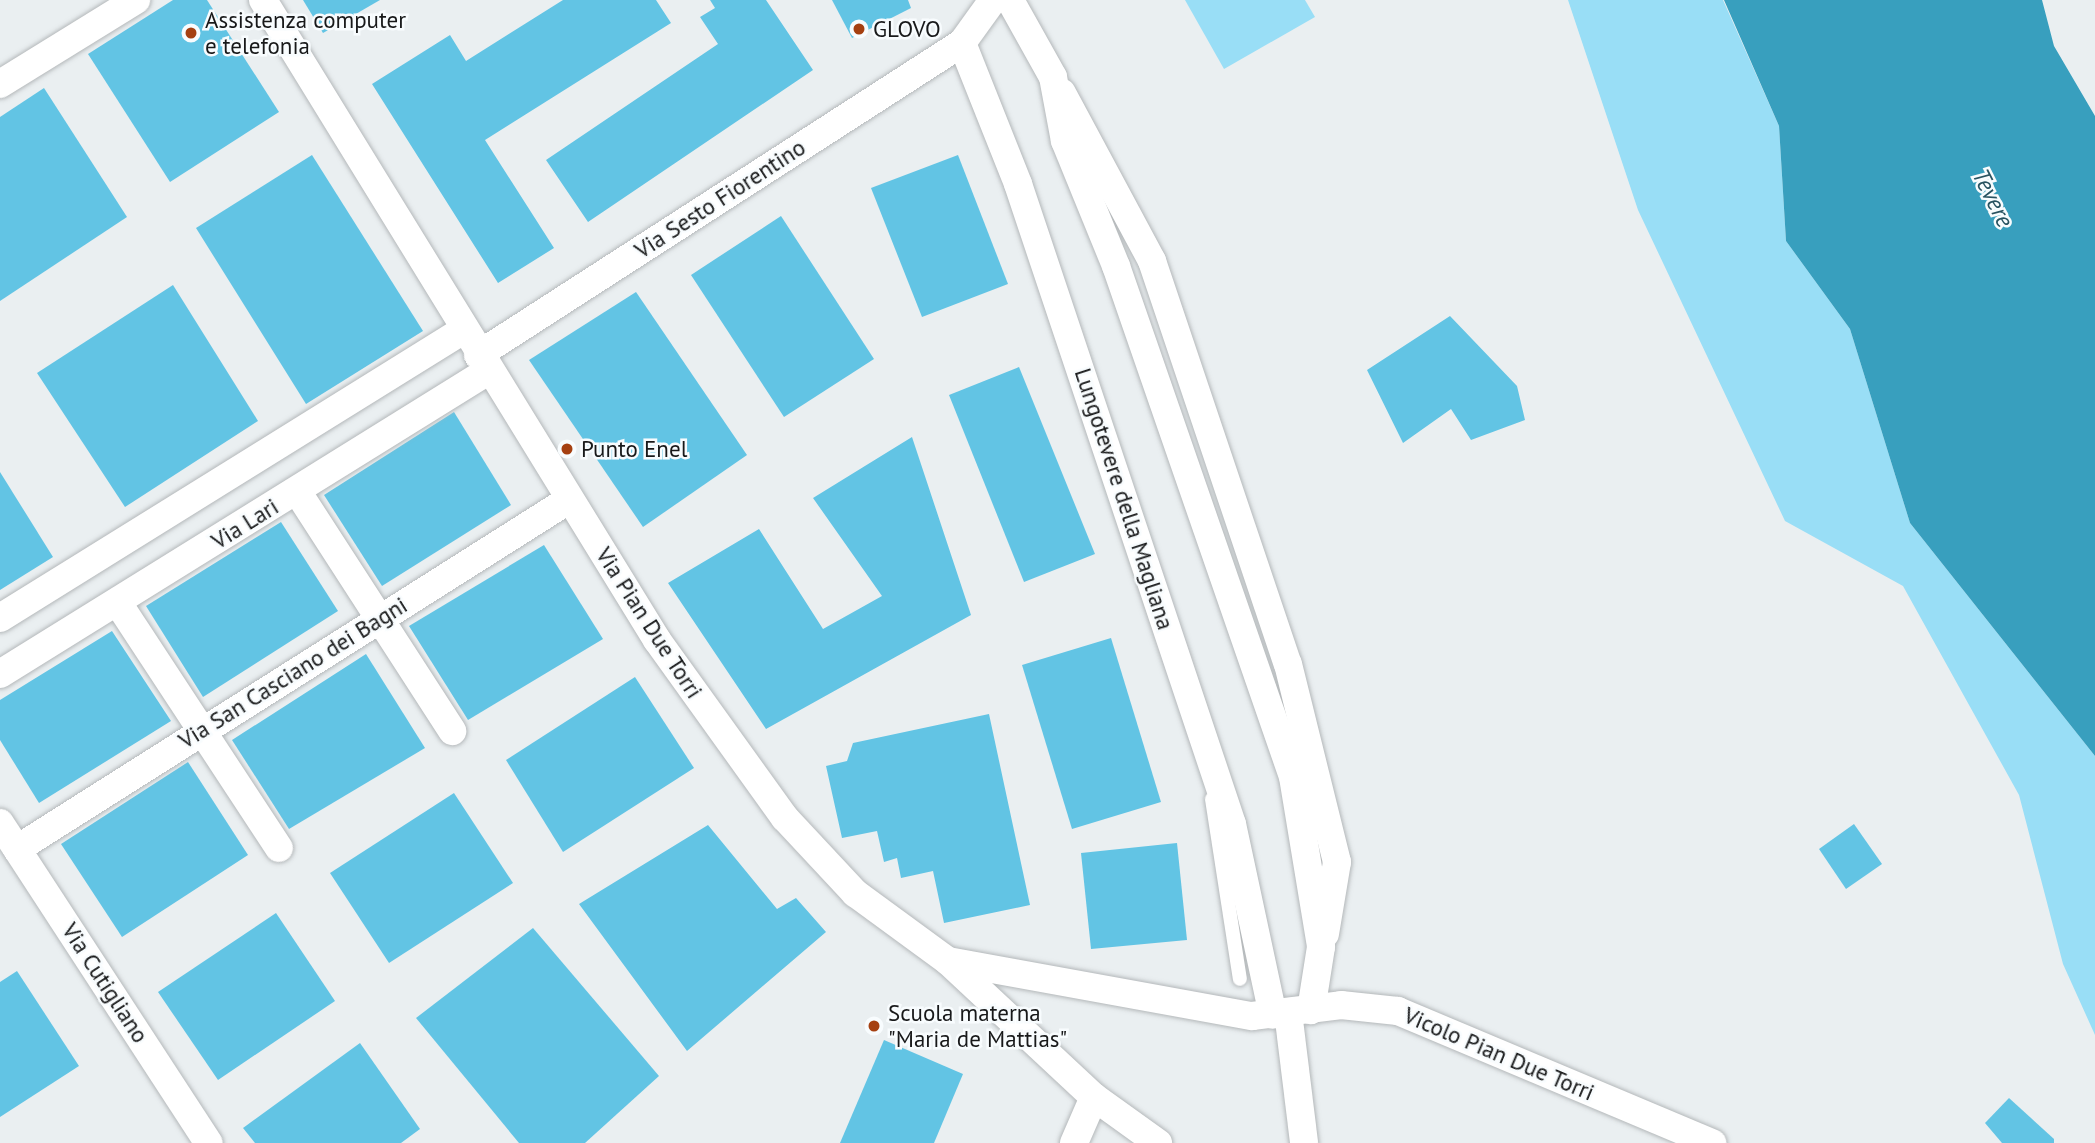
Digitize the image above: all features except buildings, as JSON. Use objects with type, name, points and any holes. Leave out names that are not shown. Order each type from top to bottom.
[{"type":"street","points":[[0,84],[136,0]]},
{"type":"street","name":"Via Pian Due Torri","points":[[263,0],[462,331],[696,697],[785,818],[855,893],[948,961],[1094,1097],[1158,1143]]},
{"type":"street","points":[[962,43],[993,0]]},
{"type":"street","name":"Lungotevere della Magliana","points":[[1010,0],[1053,77],[1065,141],[1116,266],[1289,764],[1321,947],[1290,1012]]},
{"type":"street","name":"Via Sesto Fiorentino","points":[[483,363],[962,43]]},
{"type":"street","name":"Lungotevere della Magliana","points":[[962,43],[1018,184],[1232,824],[1290,1012],[1304,1143]]},
{"type":"street","points":[[0,618],[462,331]]},
{"type":"street","name":"Via Lari","points":[[0,674],[298,491],[483,363]]},
{"type":"street","points":[[298,491],[452,731]]},
{"type":"street","name":"Via San Casciano dei Bagni","points":[[17,849],[570,499]]},
{"type":"street","points":[[118,603],[279,848]]},
{"type":"street","name":"Via Cutigliano","points":[[0,823],[209,1143]]},
{"type":"street","name":"Vicolo Pian Due Torri","points":[[948,961],[1188,1008],[1290,1012],[1341,1005],[1398,1011],[1712,1143]]},
{"type":"street","points":[[1074,1143],[1094,1097]]},
{"type":"lane","points":[[1202,738],[1240,979]]},
{"type":"shaded area","points":[[1185,0],[1305,0],[1315,17],[1224,69]]},
{"type":"shaded area","points":[[1568,0],[1723,0],[1779,126],[1786,241],[1850,329],[1910,523],[2095,756],[2095,1035],[2063,964],[2019,795],[1903,586],[1785,521],[1638,210]]},
{"type":"water","name":"Tevere","points":[[1724,0],[2042,0],[2054,46],[2095,116],[2095,756],[1910,523],[1850,329],[1786,241],[1779,126]]},
{"type":"place","name":"GLOVO","points":[[859,29]]},
{"type":"place","name":"Assistenza computer e telefonia","points":[[191,33]]},
{"type":"place","name":"Punto Enel","points":[[567,449]]},
{"type":"place","name":"Scuola materna \"Maria de Mattias\"","points":[[874,1026]]}]
